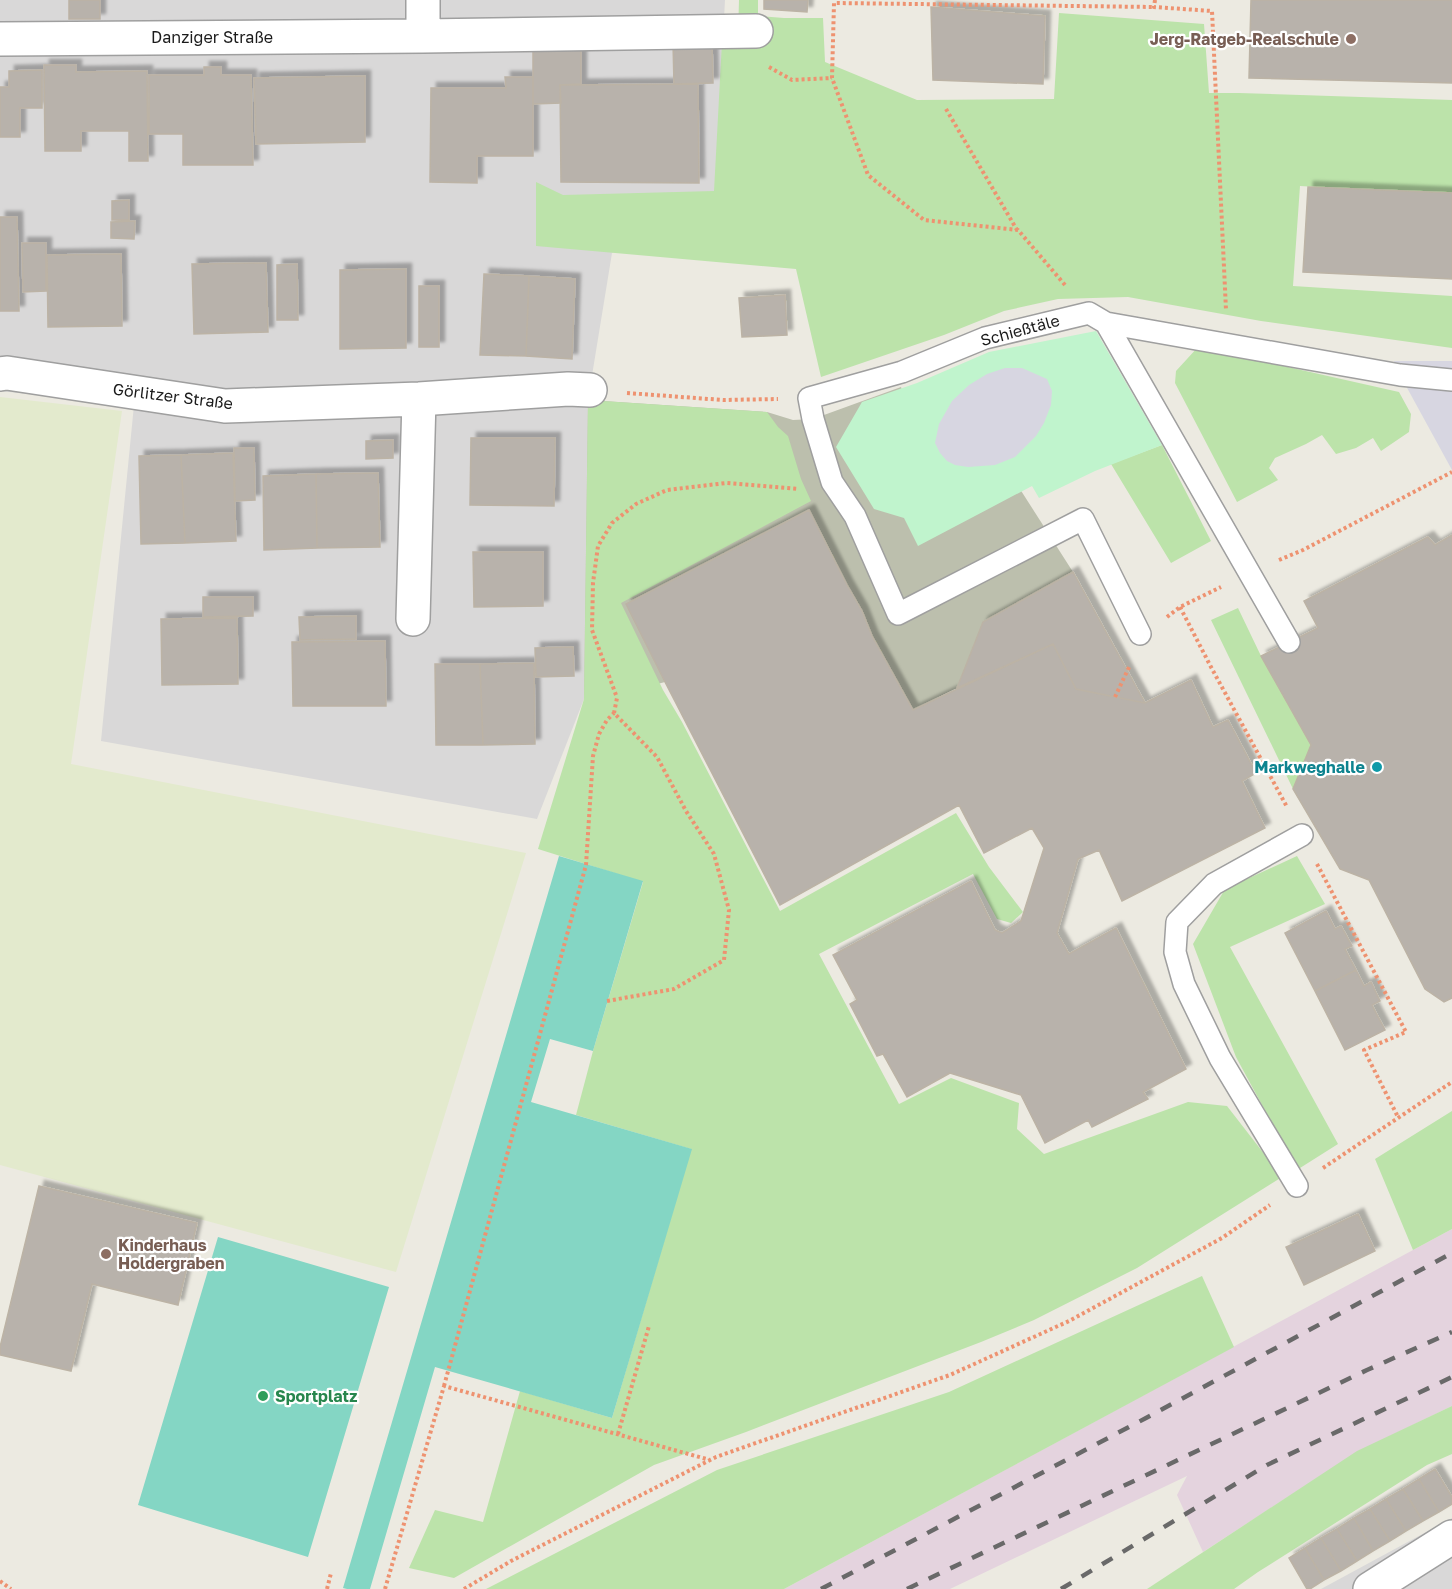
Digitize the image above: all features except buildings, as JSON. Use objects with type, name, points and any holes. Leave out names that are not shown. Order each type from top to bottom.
[{"type":"street","points":[[423,0],[423,36]]},
{"type":"street","name":"Danziger Straße","points":[[0,39],[756,31]]},
{"type":"street","name":"Görlitzer Straße","points":[[0,374],[7,373],[225,406],[419,399],[568,389],[590,390]]},
{"type":"street","points":[[413,619],[419,399]]},
{"type":"street","points":[[1370,1589],[1452,1538]]},
{"type":"lane","name":"Schießtäle","points":[[809,398],[902,372],[985,338],[1098,318],[1228,345],[1400,375],[1452,380]]},
{"type":"lane","points":[[1098,318],[1289,642]]},
{"type":"lane","points":[[809,398],[813,420],[832,482],[855,516],[898,614],[1083,519],[1140,634]]},
{"type":"lane","points":[[1297,1186],[1220,1058],[1184,984],[1175,952],[1177,922],[1214,884],[1302,835]]},
{"type":"path","points":[[1030,0],[1030,6]]},
{"type":"path","points":[[1154,7],[1155,0]]},
{"type":"path","points":[[1018,230],[924,220],[868,175],[832,78],[834,3],[1154,7],[1212,11],[1228,345]]},
{"type":"path","points":[[756,31],[764,64],[792,80],[832,78]]},
{"type":"path","points":[[946,109],[1018,230],[1098,318]]},
{"type":"path","points":[[590,390],[723,400],[809,398]]},
{"type":"path","points":[[1303,550],[1452,472]]},
{"type":"path","points":[[385,1589],[444,1386],[586,864],[593,756],[599,734],[614,712],[616,696],[592,630],[598,546],[612,523],[636,504],[667,490],[726,483],[800,489],[832,482]]},
{"type":"path","points":[[1171,615],[1180,607],[1227,584]]},
{"type":"path","points":[[1180,607],[1229,701]]},
{"type":"path","points":[[1115,697],[1129,669]]},
{"type":"path","points":[[607,1001],[674,989],[724,960],[729,910],[714,854],[686,811],[657,757],[614,712]]},
{"type":"path","points":[[1398,1117],[1364,1050],[1406,1032]]},
{"type":"path","points":[[464,1589],[511,1561],[716,1457],[950,1375],[1069,1321],[1222,1238],[1452,1082]]},
{"type":"path","points":[[618,1434],[649,1326]]},
{"type":"path","points":[[444,1386],[711,1461]]},
{"type":"path","points":[[327,1589],[331,1573]]},
{"type":"path","points":[[0,1581],[11,1589]]},
{"type":"shaded area","points":[[0,0],[725,0],[715,191],[612,253],[588,400],[584,699],[537,819],[101,741],[134,405],[0,391]]},
{"type":"shaded area","points":[[1394,361],[1452,361],[1452,470],[1400,375]]},
{"type":"shaded area","points":[[1005,368],[1022,368],[1047,379],[1052,391],[1051,405],[1036,436],[1015,457],[995,465],[968,467],[947,461],[935,443],[939,424],[952,401],[969,385],[987,374]]},
{"type":"shaded area","points":[[901,387],[941,522],[1018,486],[1073,572],[984,622],[957,688],[913,710],[872,636],[808,510],[627,604],[665,682],[616,695],[584,699],[588,400],[767,412],[793,420],[813,419]]},
{"type":"shaded area","points":[[0,397],[122,411],[71,764],[526,853],[396,1272],[0,1165]]},
{"type":"shaded area","points":[[559,856],[643,881],[593,1051],[550,1039],[531,1102],[692,1149],[612,1418],[435,1367],[370,1589],[343,1588]]},
{"type":"shaded area","points":[[1452,1229],[1452,1406],[1357,1452],[1203,1552],[1177,1495],[1187,1476],[950,1589],[784,1589]]},
{"type":"shaded area","name":"Sportplatz","points":[[218,1237],[389,1287],[308,1557],[138,1505]]},
{"type":"shaded area","points":[[1452,1518],[1452,1589],[1321,1589]]},
{"type":"green space","points":[[739,0],[758,0],[758,16],[823,18],[825,62],[917,100],[1054,99],[1059,13],[1204,24],[1209,93],[1452,100],[1452,195],[1300,186],[1293,286],[1452,296],[1452,348],[1261,321],[1128,297],[1058,299],[1004,311],[944,335],[821,377],[796,269],[536,246],[536,182],[563,195],[714,191],[722,42],[738,36]]},
{"type":"green space","points":[[1096,331],[1162,445],[1095,471],[1039,498],[1032,486],[918,546],[904,518],[874,509],[836,447],[862,402],[917,383],[989,352]]},
{"type":"green space","points":[[1198,347],[1399,392],[1411,414],[1409,432],[1381,451],[1373,438],[1356,448],[1336,454],[1322,435],[1275,458],[1269,468],[1278,480],[1237,502],[1175,383],[1176,371]]},
{"type":"green space","points":[[588,400],[767,412],[788,436],[801,479],[811,501],[621,603],[663,690],[682,722],[780,911],[956,813],[989,867],[1023,912],[1011,923],[997,919],[973,874],[819,954],[899,1104],[951,1078],[1019,1103],[1017,1129],[1044,1154],[1188,1102],[1227,1106],[1282,1177],[1137,1268],[1034,1320],[746,1432],[654,1465],[454,1578],[409,1568],[435,1510],[483,1522],[520,1391],[612,1418],[691,1149],[576,1115],[643,882],[538,849],[584,699]]},
{"type":"green space","points":[[1162,445],[1211,541],[1171,563],[1111,464]]},
{"type":"green space","points":[[1238,608],[1261,656],[1311,745],[1293,789],[1211,620]]},
{"type":"green space","points":[[1297,856],[1325,904],[1230,947],[1338,1144],[1300,1168],[1296,1168],[1236,1057],[1193,944],[1225,889]]},
{"type":"green space","points":[[1452,1111],[1452,1229],[1413,1250],[1375,1159]]},
{"type":"green space","points":[[1202,1276],[1234,1347],[784,1589],[486,1589],[717,1470],[949,1392]]},
{"type":"green space","points":[[1452,1406],[1452,1454],[1427,1465],[1234,1589],[1147,1589],[1357,1451]]},
{"type":"railway","points":[[821,1589],[1146,1418],[1452,1253]]},
{"type":"railway","points":[[907,1589],[1367,1370],[1452,1332]]},
{"type":"railway","points":[[1061,1589],[1267,1465],[1452,1377]]},
{"type":"place","name":"Jerg-Ratgeb-Realschule","points":[[1351,39]]},
{"type":"place","name":"Markweghalle","points":[[1377,767]]},
{"type":"place","name":"Kinderhaus Holdergraben","points":[[106,1254]]},
{"type":"place","name":"Sportplatz","points":[[263,1396]]}]
